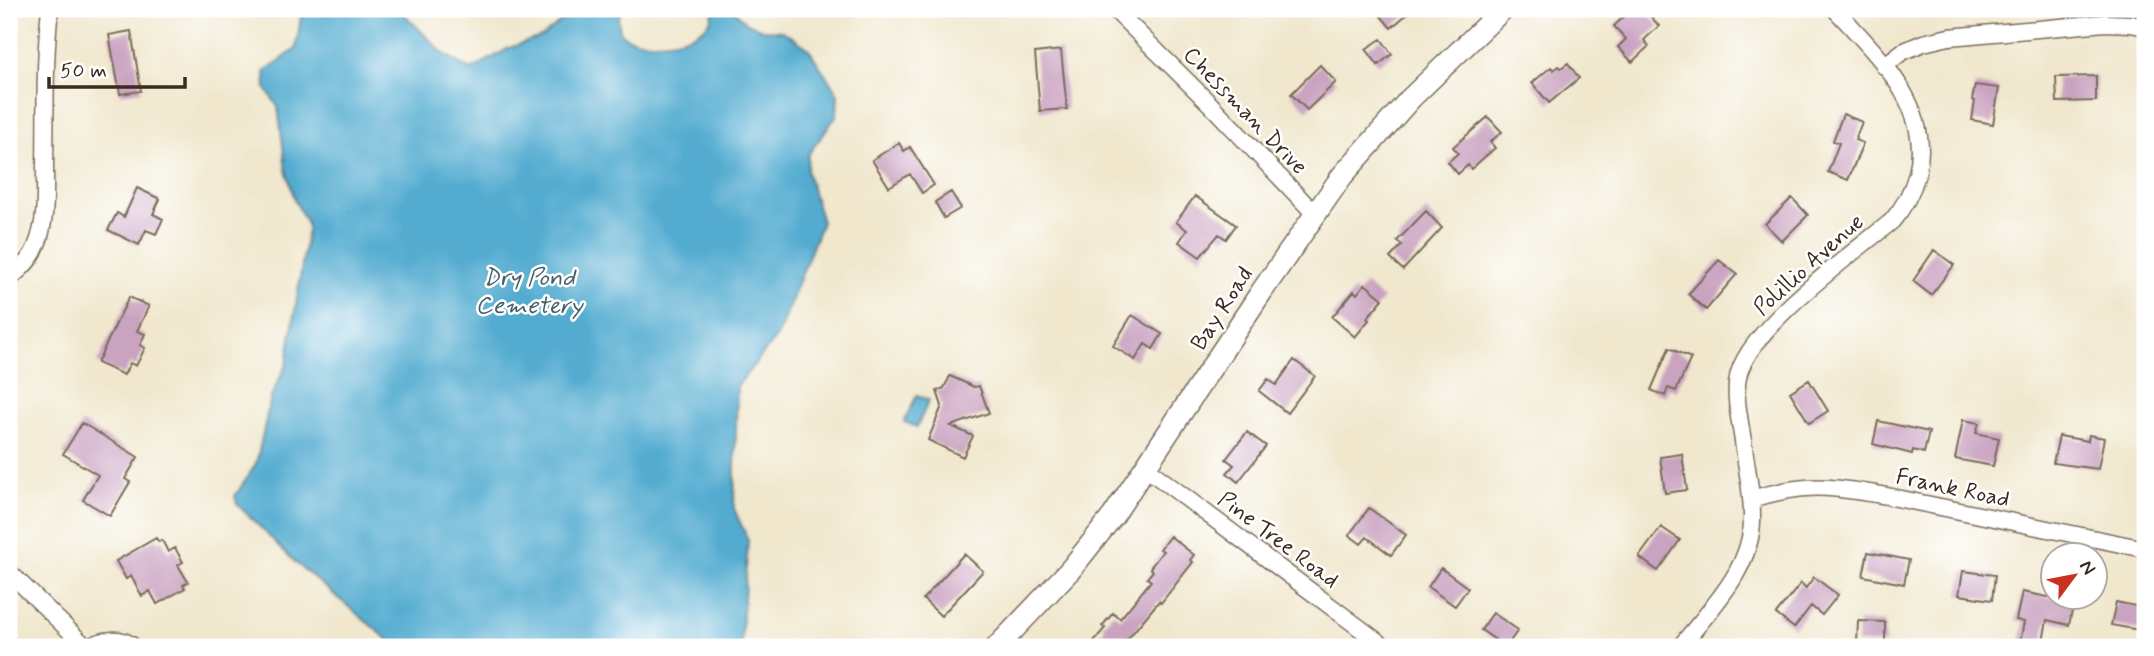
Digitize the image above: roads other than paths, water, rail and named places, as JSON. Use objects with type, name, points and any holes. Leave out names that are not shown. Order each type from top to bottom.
[{"type":"main road","name":"Bay Road","points":[[997,647],[1071,569],[1113,516],[1315,214],[1357,158],[1401,109],[1503,9]]},
{"type":"street","points":[[9,279],[32,256],[43,222],[46,40],[50,9]]},
{"type":"street","name":"Chessman Drive","points":[[1114,9],[1315,214]]},
{"type":"street","name":"Polillio Avenue","points":[[1680,647],[1726,589],[1740,568],[1749,544],[1752,529],[1751,499],[1736,384],[1744,361],[1760,337],[1787,308],[1892,221],[1914,185],[1921,149],[1914,113],[1906,96],[1884,66],[1835,9]]},
{"type":"street","points":[[1884,66],[1902,52],[1923,43],[1949,37],[2105,23],[2131,23],[2145,27]]},
{"type":"street","name":"Pine Tree Road","points":[[1146,468],[1385,647]]},
{"type":"street","name":"Frank Road","points":[[1751,499],[1802,488],[1851,491],[2145,549]]},
{"type":"street","points":[[9,572],[88,647],[109,639],[130,643],[134,647]]},
{"type":"water","name":"Dry Pond Cemetery","points":[[302,9],[399,9],[443,53],[471,70],[509,48],[543,36],[576,9],[622,9],[618,20],[621,34],[631,39],[660,42],[690,36],[702,29],[710,20],[713,9],[733,9],[745,22],[763,30],[783,31],[808,48],[838,94],[837,115],[808,155],[807,172],[822,222],[778,335],[737,386],[734,509],[748,540],[741,641],[738,647],[397,647],[296,563],[237,504],[235,496],[256,464],[271,397],[287,363],[308,226],[295,201],[286,170],[278,107],[266,89],[265,71],[296,49]]},
{"type":"water","points":[[917,395],[929,400],[917,427],[904,422]]}]
